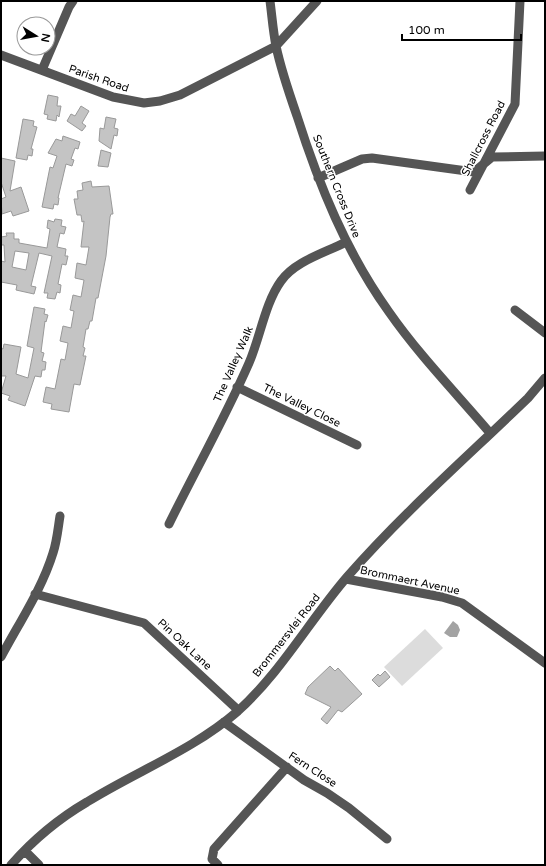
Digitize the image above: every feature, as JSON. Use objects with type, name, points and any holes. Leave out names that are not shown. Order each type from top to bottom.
[{"type":"street","points":[[42,70],[73,1]]},
{"type":"street","name":"Southern Cross Drive","points":[[270,1],[276,46],[309,155],[346,242],[365,276],[389,313],[419,351],[490,433]]},
{"type":"street","points":[[276,46],[317,1]]},
{"type":"street","name":"Shallcross Road","points":[[470,190],[515,104],[520,37],[520,1]]},
{"type":"street","name":"Parish Road","points":[[1,55],[113,97],[144,103],[160,101],[180,95],[276,46]]},
{"type":"street","points":[[318,178],[362,159],[382,159],[474,172],[492,157],[545,156]]},
{"type":"street","name":"The Valley Walk","points":[[169,524],[249,362],[275,291],[290,271],[346,242]]},
{"type":"street","points":[[515,310],[545,333]]},
{"type":"street","name":"Brommersvlei Road","points":[[11,865],[46,830],[87,801],[205,736],[238,710],[265,682],[346,579],[409,511],[528,398],[545,378]]},
{"type":"street","name":"The Valley Close","points":[[237,387],[357,445]]},
{"type":"street","points":[[1,657],[35,594],[53,553],[60,516]]},
{"type":"street","name":"Brommaert Avenue","points":[[346,579],[442,597],[462,603],[545,663]]},
{"type":"street","name":"Pin Oak Lane","points":[[35,594],[144,623],[238,710]]},
{"type":"street","name":"Fern Close","points":[[224,722],[287,768],[349,808],[386,839]]},
{"type":"street","points":[[218,865],[212,859],[214,849],[287,768]]},
{"type":"street","points":[[25,851],[39,865]]},
{"type":"shaded area","points":[[453,621],[458,625],[460,630],[457,637],[450,637],[444,633]]},
{"type":"shaded area","points":[[425,629],[443,648],[402,686],[384,667]]},
{"type":"building","points":[[48,95],[58,97],[57,106],[61,106],[59,117],[57,115],[56,121],[47,119],[48,115],[44,114]]},
{"type":"building","points":[[81,106],[89,111],[82,123],[86,126],[82,131],[67,121],[71,114],[75,116]]},
{"type":"building","points":[[106,117],[116,119],[114,128],[118,129],[117,136],[114,135],[111,149],[99,141],[100,128],[104,129]]},
{"type":"building","points":[[23,119],[34,121],[33,126],[37,127],[31,149],[33,149],[32,156],[28,155],[27,160],[16,158]]},
{"type":"building","points":[[63,136],[80,142],[78,149],[75,148],[71,159],[74,160],[72,166],[66,164],[58,198],[58,205],[54,204],[53,209],[42,207],[50,167],[53,168],[57,156],[48,153],[56,139],[62,141]]},
{"type":"building","points":[[101,150],[111,153],[108,167],[98,166]]},
{"type":"building","points":[[1,158],[15,161],[10,191],[21,187],[29,211],[13,216],[11,211],[2,214],[1,199],[6,197],[1,182]]},
{"type":"building","points":[[91,181],[92,187],[109,186],[113,214],[111,214],[110,217],[106,256],[98,298],[96,298],[92,321],[90,321],[88,329],[86,329],[83,356],[86,356],[80,385],[74,384],[69,412],[51,409],[52,404],[43,402],[46,387],[55,389],[61,359],[65,360],[68,343],[60,341],[63,326],[71,328],[74,311],[70,310],[73,295],[81,297],[84,280],[75,278],[77,263],[86,265],[89,247],[81,247],[84,221],[82,222],[81,215],[77,215],[74,199],[78,199],[77,191],[83,190],[82,183]]},
{"type":"building","points":[[55,219],[62,220],[61,226],[66,227],[64,234],[60,233],[57,247],[66,249],[65,256],[68,256],[66,265],[62,264],[58,284],[61,285],[60,293],[57,292],[55,299],[47,298],[48,293],[44,293],[52,256],[39,253],[31,286],[36,287],[34,294],[16,290],[17,285],[1,282],[1,261],[5,262],[4,245],[1,245],[1,237],[7,236],[6,233],[14,233],[14,239],[19,239],[19,243],[47,248],[50,229],[47,228],[48,220],[54,222]],"holes":[[[15,251],[29,253],[26,270],[12,267]]]},
{"type":"building","points":[[34,307],[45,309],[44,314],[48,315],[46,322],[45,321],[41,352],[44,353],[42,361],[46,362],[45,370],[42,370],[41,377],[35,376],[25,406],[8,400],[10,396],[1,393],[6,376],[1,376],[1,348],[3,349],[4,344],[21,347],[16,374],[28,378],[34,348],[27,346]]},
{"type":"building","points":[[330,666],[335,671],[338,668],[362,694],[342,712],[338,710],[327,724],[321,719],[331,707],[305,694],[308,687]]},
{"type":"building","points":[[385,671],[390,677],[379,687],[372,680],[378,674],[380,676]]}]
